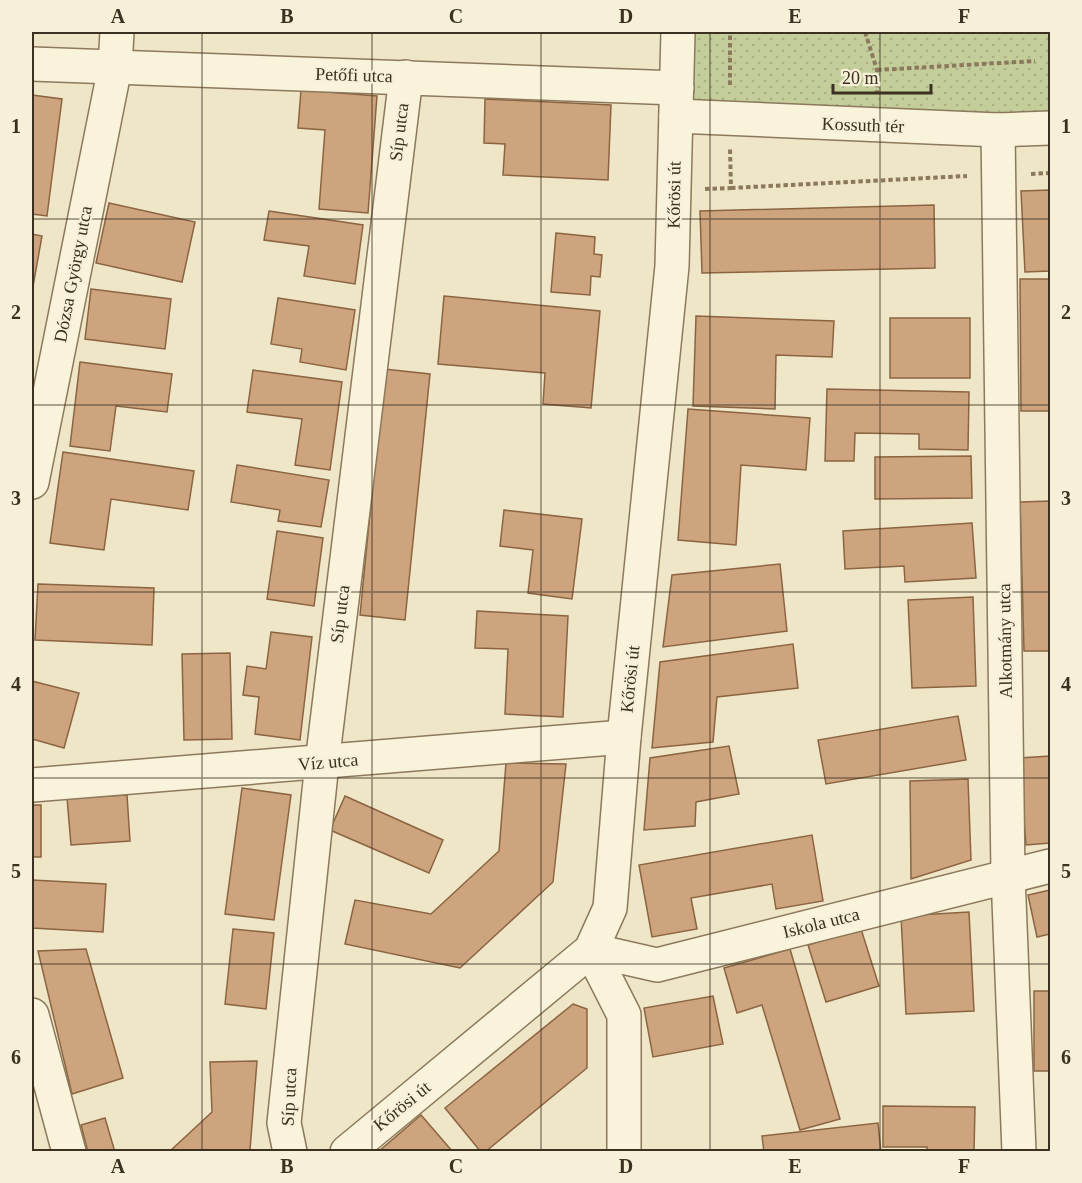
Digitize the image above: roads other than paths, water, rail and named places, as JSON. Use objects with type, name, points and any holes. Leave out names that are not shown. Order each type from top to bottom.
[{"type":"street","name":"Dózsa György utca","points":[[32,482],[115,66],[117,32]]},
{"type":"street","points":[[676,102],[678,32]]},
{"type":"street","name":"Petőfi utca","points":[[32,64],[406,77],[676,102]]},
{"type":"street","name":"Síp utca","points":[[290,1152],[284,1123],[322,763],[406,77]]},
{"type":"street","name":"Kossuth tér","points":[[676,102],[877,125],[998,130],[1050,128]]},
{"type":"street","name":"Kőrösi út","points":[[347,1152],[591,951],[610,908],[624,737],[672,266],[676,102]]},
{"type":"street","name":"Alkotmány utca","points":[[998,130],[1008,875],[1019,1152]]},
{"type":"street","name":"Víz utca","points":[[32,785],[624,737]]},
{"type":"street","name":"Iskola utca","points":[[591,951],[657,965],[1050,866]]},
{"type":"street","points":[[591,951],[624,1015],[624,1152]]},
{"type":"street","points":[[32,1015],[69,1152]]}]
